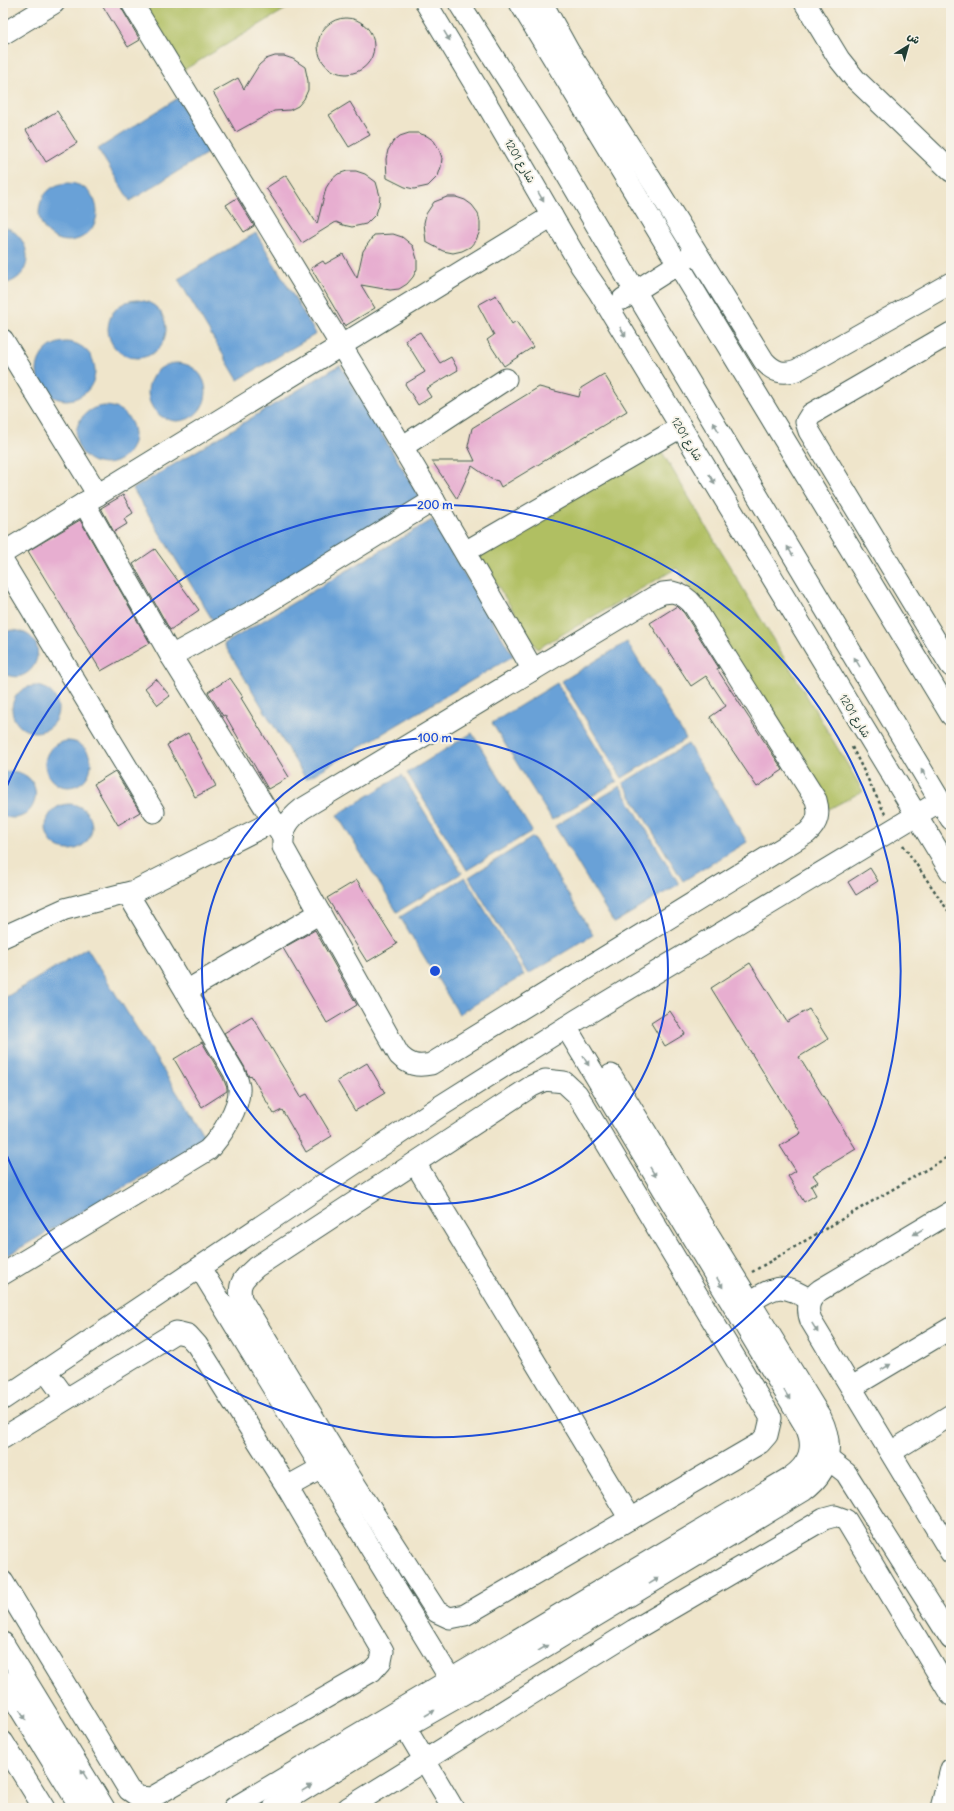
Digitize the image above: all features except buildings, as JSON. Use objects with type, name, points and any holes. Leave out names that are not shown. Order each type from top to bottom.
[{"type":"street","points":[[3,34],[54,3]]},
{"type":"street","points":[[132,3],[342,346],[465,552],[533,670]]},
{"type":"street","points":[[430,9],[451,3]]},
{"type":"street","points":[[459,3],[551,148],[951,819]]},
{"type":"street","points":[[520,3],[677,265],[951,715]]},
{"type":"street","points":[[542,3],[569,52],[764,361],[770,368],[779,372],[788,373],[797,370],[951,283]]},
{"type":"street","points":[[805,3],[839,59],[854,79],[951,170]]},
{"type":"street","name":"شارع 1201","points":[[430,9],[581,266],[608,307],[915,816],[948,860]]},
{"type":"street","points":[[3,553],[552,216]]},
{"type":"street","points":[[608,307],[696,252]]},
{"type":"street","points":[[951,333],[811,414],[806,422],[809,431],[951,666]]},
{"type":"street","points":[[3,340],[91,499],[171,656],[278,828],[283,846],[399,1055],[405,1062],[422,1066],[431,1064],[807,833],[814,826],[818,814],[816,800],[694,606],[681,594],[672,592],[663,593],[302,809],[286,825],[278,828],[128,894],[97,900],[65,909],[3,936]]},
{"type":"street","points":[[402,447],[506,379]]},
{"type":"street","points":[[465,552],[680,428]]},
{"type":"street","points":[[171,656],[260,607],[434,500]]},
{"type":"street","points":[[3,562],[154,812]]},
{"type":"street","points":[[3,1399],[439,1107],[571,1024],[940,801]]},
{"type":"street","points":[[3,1274],[200,1156],[214,1144],[220,1136],[237,1103],[239,1091],[237,1079],[128,894]]},
{"type":"street","points":[[186,991],[320,913]]},
{"type":"street","points":[[234,1808],[455,1687],[792,1477],[819,1457],[828,1437],[821,1418],[750,1302],[571,1024]]},
{"type":"street","points":[[571,1024],[806,1427],[819,1457],[839,1466],[852,1481],[951,1639]]},
{"type":"street","points":[[200,1268],[330,1463],[437,1612],[450,1618],[465,1615],[760,1442],[767,1434],[771,1418],[577,1094],[564,1082],[545,1080],[539,1083],[256,1267],[244,1278],[239,1288],[241,1299],[330,1463],[455,1687]]},
{"type":"street","points":[[415,1163],[630,1519]]},
{"type":"street","points":[[318,1188],[336,1214]]},
{"type":"street","points":[[951,1212],[820,1290],[810,1300],[808,1314],[951,1553]]},
{"type":"street","points":[[750,1302],[767,1291],[781,1287],[796,1291],[810,1300]]},
{"type":"street","points":[[852,1388],[951,1328]]},
{"type":"street","points":[[3,1438],[176,1332],[188,1335],[201,1351],[287,1487],[383,1651],[381,1661],[372,1671],[151,1798],[139,1798],[129,1790],[3,1582]]},
{"type":"street","points":[[45,1370],[66,1399]]},
{"type":"street","points":[[891,1452],[951,1415]]},
{"type":"street","points":[[287,1487],[330,1463]]},
{"type":"street","points":[[348,1808],[634,1630],[824,1518],[835,1516],[846,1520],[951,1695]]},
{"type":"street","points":[[36,1638],[6,1648],[104,1808]]},
{"type":"street","points":[[3,1681],[80,1808]]},
{"type":"street","points":[[274,1808],[405,1727],[455,1687]]},
{"type":"street","points":[[405,1727],[453,1808]]},
{"type":"street","points":[[3,1742],[44,1808]]},
{"type":"street","points":[[941,1808],[951,1769]]},
{"type":"path","points":[[892,830],[951,915]]},
{"type":"path","points":[[746,1270],[754,1272],[951,1155]]},
{"type":"green space","points":[[134,3],[296,3],[177,74]]},
{"type":"green space","points":[[659,447],[863,791],[829,809],[677,568],[537,649],[478,554]]},
{"type":"water","points":[[178,98],[209,152],[130,201],[98,149]]},
{"type":"water","points":[[62,183],[74,183],[89,191],[97,206],[97,218],[89,233],[74,241],[62,241],[47,233],[39,218],[39,206],[47,191]]},
{"type":"water","points":[[3,226],[13,231],[20,238],[25,247],[27,256],[26,266],[22,274],[14,280],[3,284]]},
{"type":"water","points":[[256,233],[316,334],[238,380],[178,279]]},
{"type":"water","points":[[131,300],[143,300],[158,308],[166,323],[166,335],[158,350],[143,358],[131,358],[116,350],[108,335],[108,323],[116,308]]},
{"type":"water","points":[[60,342],[72,342],[87,350],[95,365],[95,377],[87,392],[72,400],[60,400],[45,392],[37,377],[37,365],[45,350]]},
{"type":"water","points":[[171,363],[183,363],[198,371],[206,386],[206,398],[198,413],[183,421],[171,421],[156,413],[148,398],[148,386],[156,371]]},
{"type":"water","points":[[340,365],[422,501],[215,624],[133,489]]},
{"type":"water","points":[[99,406],[111,406],[126,414],[134,429],[134,441],[126,456],[111,464],[99,464],[84,456],[76,441],[76,429],[84,414]]},
{"type":"water","points":[[432,520],[513,656],[306,779],[224,644]]},
{"type":"water","points":[[12,630],[26,633],[34,641],[37,650],[36,660],[32,669],[24,675],[14,677],[3,673],[3,633]]},
{"type":"water","points":[[627,642],[686,739],[622,778],[562,681]]},
{"type":"water","points":[[557,683],[617,781],[552,820],[492,723]]},
{"type":"water","points":[[30,686],[40,686],[48,690],[54,696],[58,704],[58,714],[54,722],[48,728],[40,732],[30,732],[22,728],[16,722],[12,714],[12,704],[16,696],[22,690]]},
{"type":"water","points":[[472,733],[532,831],[467,870],[407,773]]},
{"type":"water","points":[[63,741],[73,741],[81,745],[87,751],[91,759],[91,769],[87,777],[81,783],[73,787],[63,787],[55,783],[49,777],[45,769],[45,759],[49,751],[55,745]]},
{"type":"water","points":[[688,744],[747,842],[683,881],[623,783]]},
{"type":"water","points":[[10,771],[23,774],[31,781],[35,790],[35,799],[31,808],[25,815],[15,818],[3,816],[3,773]]},
{"type":"water","points":[[402,775],[462,873],[397,912],[337,815]]},
{"type":"water","points":[[620,786],[679,884],[614,923],[555,826]]},
{"type":"water","points":[[64,804],[74,804],[82,808],[88,814],[92,822],[92,832],[88,840],[82,846],[74,850],[64,850],[56,846],[50,840],[46,832],[46,822],[50,814],[56,808]]},
{"type":"water","points":[[533,837],[593,935],[528,974],[469,877]]},
{"type":"water","points":[[465,877],[524,975],[459,1014],[400,917]]},
{"type":"water","points":[[87,948],[206,1139],[3,1258],[3,999]]}]
